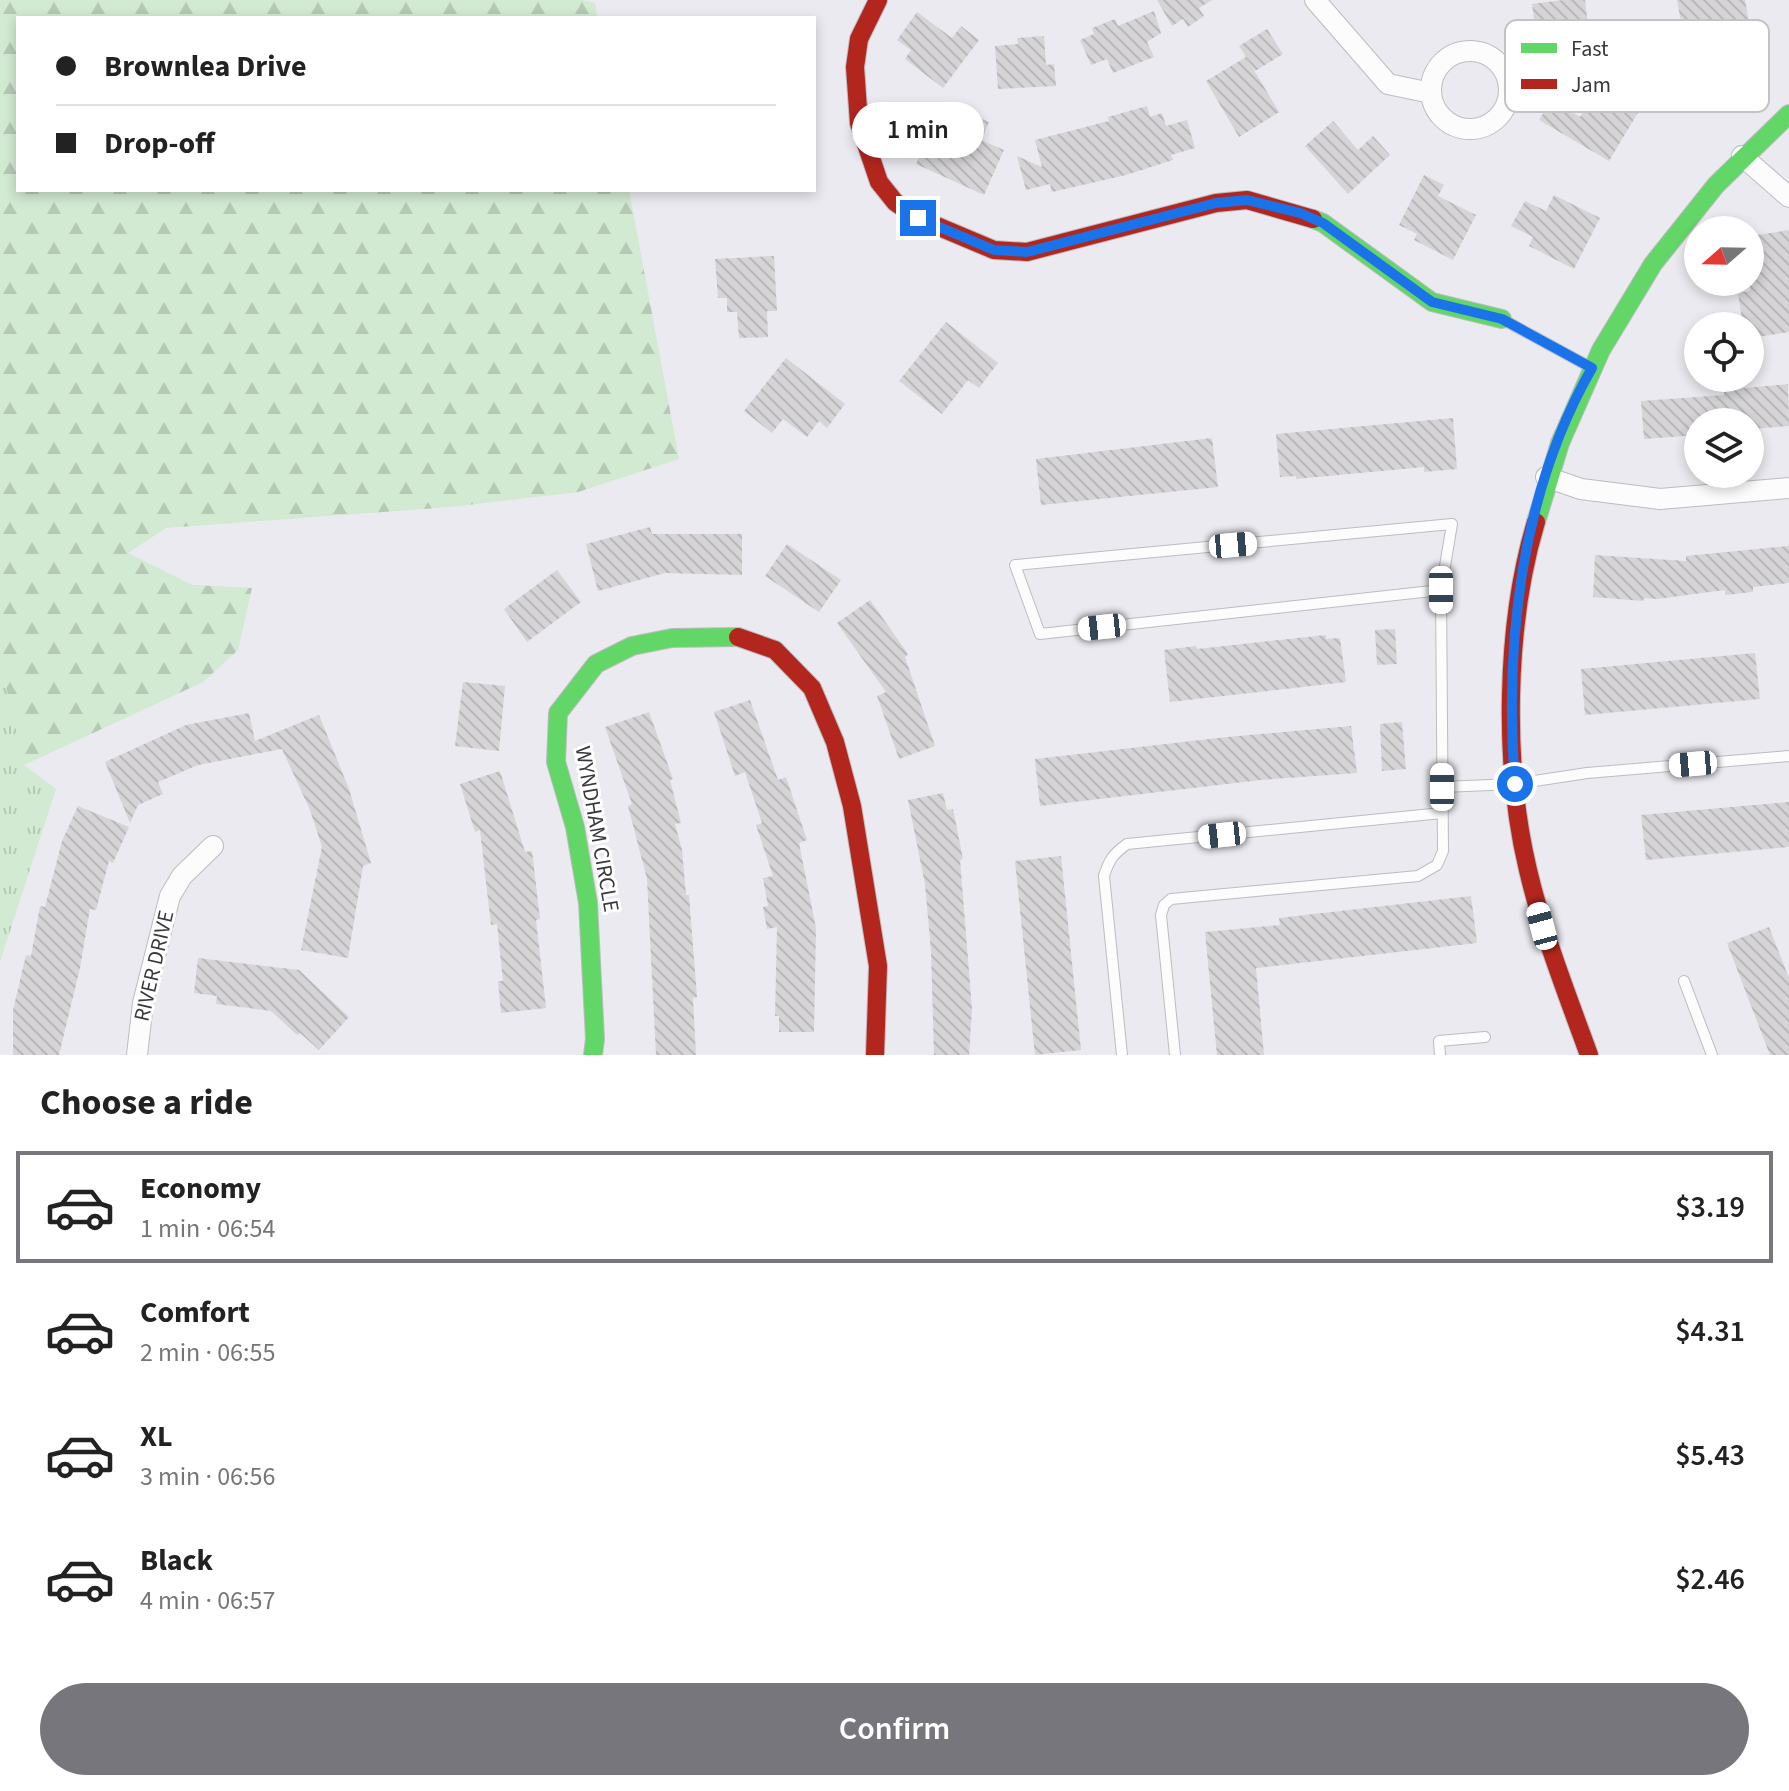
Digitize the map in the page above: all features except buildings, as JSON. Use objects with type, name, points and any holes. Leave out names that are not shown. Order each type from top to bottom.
[{"type":"street","points":[[1315,0],[1388,84],[1431,93]]},
{"type":"street","points":[[873,1],[859,39],[855,67],[859,123],[879,182],[895,202],[918,218],[994,250],[1027,252],[1216,203],[1247,200],[1300,213],[1323,223],[1432,302],[1502,319]]},
{"type":"street","points":[[1589,1055],[1542,926],[1522,838],[1515,784],[1510,720],[1515,629],[1529,539],[1562,432],[1592,368],[1638,286],[1682,222],[1742,156],[1789,114]]},
{"type":"street","points":[[1742,156],[1789,197]]},
{"type":"street","points":[[1546,477],[1581,489],[1660,499],[1789,488]]},
{"type":"street","name":"WYNDHAM CIRCLE","points":[[593,1055],[595,1039],[588,903],[575,827],[556,762],[558,713],[596,664],[632,646],[672,638],[738,637],[775,650],[812,688],[835,742],[852,806],[878,966],[875,1055]]},
{"type":"street","name":"RIVER DRIVE","points":[[137,1055],[143,1003],[170,896],[182,876],[213,846]]},
{"type":"lane","points":[[1502,319],[1592,368]]},
{"type":"lane","points":[[1175,1055],[1161,915],[1164,905],[1171,899],[1418,876],[1437,865],[1443,851],[1441,590],[1452,524],[1015,565],[1040,634],[1441,590]]},
{"type":"lane","points":[[1442,787],[1515,784],[1587,773],[1789,756]]},
{"type":"lane","points":[[1122,1055],[1104,876],[1109,858],[1118,850],[1127,844],[1442,813]]},
{"type":"lane","points":[[1684,981],[1712,1055]]},
{"type":"lane","points":[[1440,1055],[1439,1041],[1485,1037]]},
{"type":"green space","points":[[0,0],[583,0],[595,3],[597,16],[16,16],[16,192],[629,192],[679,459],[578,492],[451,507],[166,528],[128,553],[192,585],[252,588],[238,650],[203,682],[24,765],[0,786]]},
{"type":"green space","points":[[0,660],[24,765],[56,789],[0,962]]},
{"type":"traffic: fast","points":[[1536,522],[1560,443],[1601,350],[1653,264],[1716,185],[1789,114]]},
{"type":"traffic: fast","points":[[1313,219],[1323,223],[1432,302],[1502,319]]},
{"type":"traffic: fast","points":[[593,1055],[595,1039],[588,903],[575,827],[556,762],[558,713],[596,664],[632,646],[672,638],[738,637]]},
{"type":"traffic: jam","points":[[878,0],[859,39],[855,67],[859,123],[879,182],[895,202],[918,218],[994,250],[1027,252],[1216,203],[1247,200],[1313,219]]},
{"type":"traffic: jam","points":[[1536,522],[1518,605],[1513,650],[1511,741],[1514,786],[1534,894],[1589,1055]]},
{"type":"traffic: jam","points":[[738,637],[775,650],[812,688],[835,742],[852,806],[878,966],[875,1055]]},
{"type":"route","points":[[918,218],[994,250],[1027,252],[1216,203],[1247,200],[1275,206],[1323,223],[1432,302],[1502,319],[1592,368],[1562,432],[1529,539],[1515,629],[1510,720],[1515,784]]}]
